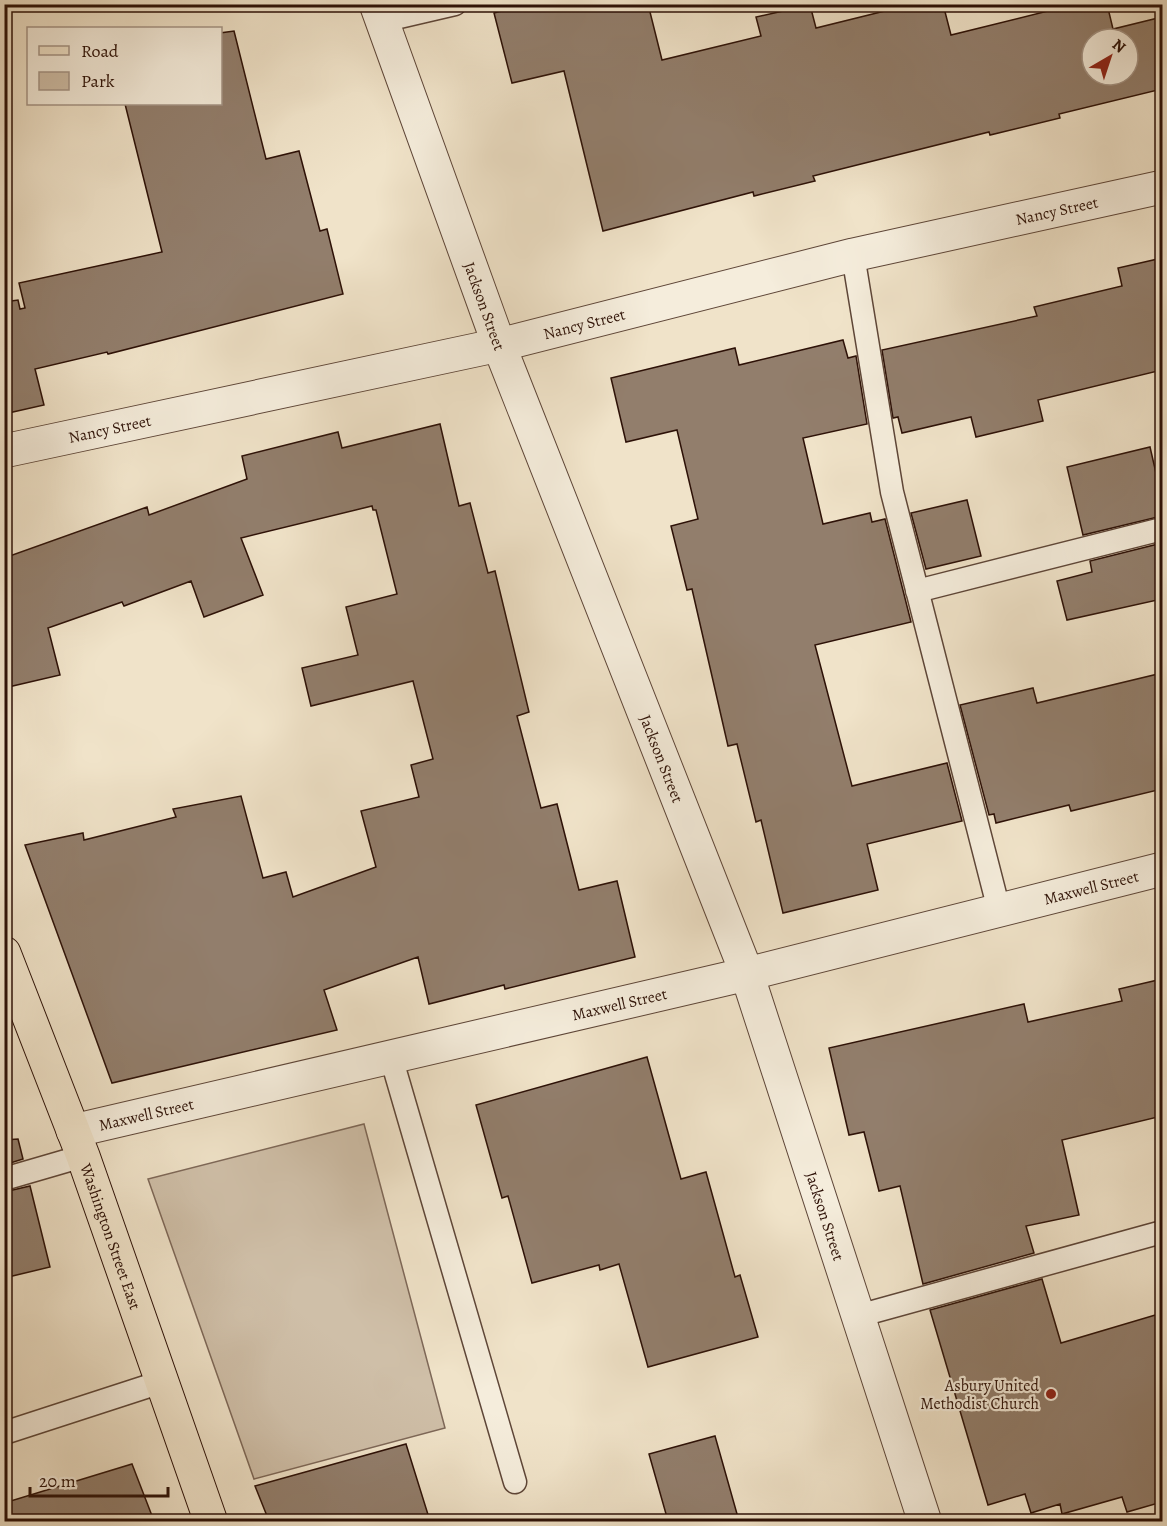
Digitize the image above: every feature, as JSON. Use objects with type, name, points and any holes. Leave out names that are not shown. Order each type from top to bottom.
[{"type":"main road","name":"Washington Street East","points":[[4,952],[78,1144],[211,1521]]},
{"type":"street","name":"Jackson Street","points":[[379,13],[499,345],[747,974],[925,1521]]},
{"type":"street","name":"Nancy Street","points":[[4,451],[499,345],[853,255],[1162,187]]},
{"type":"street","name":"Maxwell Street","points":[[78,1144],[392,1057],[747,974],[1162,869]]},
{"type":"lane","points":[[379,13],[455,4]]},
{"type":"lane","points":[[853,255],[892,492],[999,910]]},
{"type":"lane","points":[[917,591],[1162,529]]},
{"type":"lane","points":[[392,1057],[515,1482]]},
{"type":"lane","points":[[4,1179],[78,1144]]},
{"type":"lane","points":[[858,1316],[1162,1232]]},
{"type":"lane","points":[[4,1433],[161,1382]]},
{"type":"green space","points":[[364,1124],[445,1428],[254,1479],[148,1179]]},
{"type":"building","points":[[528,4],[648,4],[662,60],[761,36],[756,17],[810,5],[816,28],[913,4],[943,4],[951,35],[1048,11],[1046,4],[1107,4],[1113,27],[1080,27],[1080,87],[1140,87],[1140,27],[1121,27],[1162,17],[1162,89],[1059,114],[1060,118],[990,135],[989,132],[813,176],[815,181],[754,196],[753,192],[603,231],[564,71],[512,83],[494,13]]},
{"type":"building","points":[[234,31],[266,159],[299,151],[320,231],[327,229],[343,294],[108,354],[107,352],[35,369],[44,405],[4,414],[4,302],[18,300],[20,309],[25,308],[19,283],[162,252],[125,105],[222,105],[222,33]]},
{"type":"building","points":[[1162,258],[1162,370],[1038,400],[1043,421],[976,437],[971,417],[902,433],[898,417],[893,418],[882,350],[1037,316],[1034,307],[1122,286],[1118,268]]},
{"type":"building","points":[[843,340],[848,358],[856,356],[867,424],[803,438],[823,524],[870,513],[872,522],[885,519],[911,622],[815,645],[852,786],[947,763],[962,821],[867,844],[878,890],[783,913],[761,820],[756,822],[737,744],[728,746],[692,589],[687,590],[671,526],[698,519],[677,430],[626,442],[611,378],[735,348],[739,365]]},
{"type":"building","points":[[440,424],[459,506],[470,503],[488,573],[495,571],[529,712],[517,716],[541,808],[557,804],[579,890],[617,881],[635,957],[505,989],[504,985],[429,1004],[418,957],[324,990],[337,1030],[112,1083],[25,845],[83,833],[84,840],[176,817],[173,809],[241,796],[263,878],[286,872],[293,897],[376,867],[361,811],[419,797],[411,765],[433,759],[413,681],[311,706],[302,668],[358,655],[346,607],[397,594],[376,510],[373,510],[372,506],[241,538],[263,595],[204,617],[191,581],[124,606],[122,602],[48,628],[60,675],[4,688],[4,558],[147,507],[149,515],[247,479],[242,456],[338,432],[342,448]]},
{"type":"building","points":[[1150,447],[1162,499],[1162,516],[1083,535],[1067,467]]},
{"type":"building","points":[[967,500],[981,556],[926,569],[911,513]]},
{"type":"building","points":[[1162,543],[1162,599],[1067,620],[1057,581],[1092,572],[1090,561]]},
{"type":"building","points":[[1162,673],[1162,789],[1071,811],[1069,805],[996,823],[994,814],[989,815],[960,705],[1033,688],[1037,703]]},
{"type":"building","points":[[1162,979],[1162,1116],[1062,1140],[1079,1215],[1026,1226],[1034,1253],[923,1284],[900,1186],[879,1191],[864,1132],[849,1135],[829,1048],[1024,1004],[1028,1022],[1122,1001],[1119,989]]},
{"type":"building","points":[[647,1057],[681,1179],[706,1172],[735,1277],[740,1275],[758,1337],[648,1367],[619,1264],[600,1270],[599,1265],[532,1283],[508,1196],[502,1198],[476,1105]]},
{"type":"building","points":[[18,1139],[23,1159],[4,1165],[4,1140]]},
{"type":"building","points":[[30,1186],[50,1267],[4,1278],[4,1192]]},
{"type":"building","name":"Asbury United Methodist Church","points":[[1042,1279],[1061,1343],[1162,1313],[1162,1502],[1127,1512],[1122,1497],[1062,1514],[1060,1504],[1031,1513],[1025,1494],[988,1505],[930,1310]]},
{"type":"building","points":[[715,1436],[739,1521],[668,1521],[649,1454]]},
{"type":"building","points":[[406,1444],[430,1521],[269,1521],[255,1486]]},
{"type":"building","points":[[132,1464],[154,1521],[4,1521],[4,1503]]},
{"type":"place","name":"Asbury United Methodist Church","points":[[1051,1394]]}]
